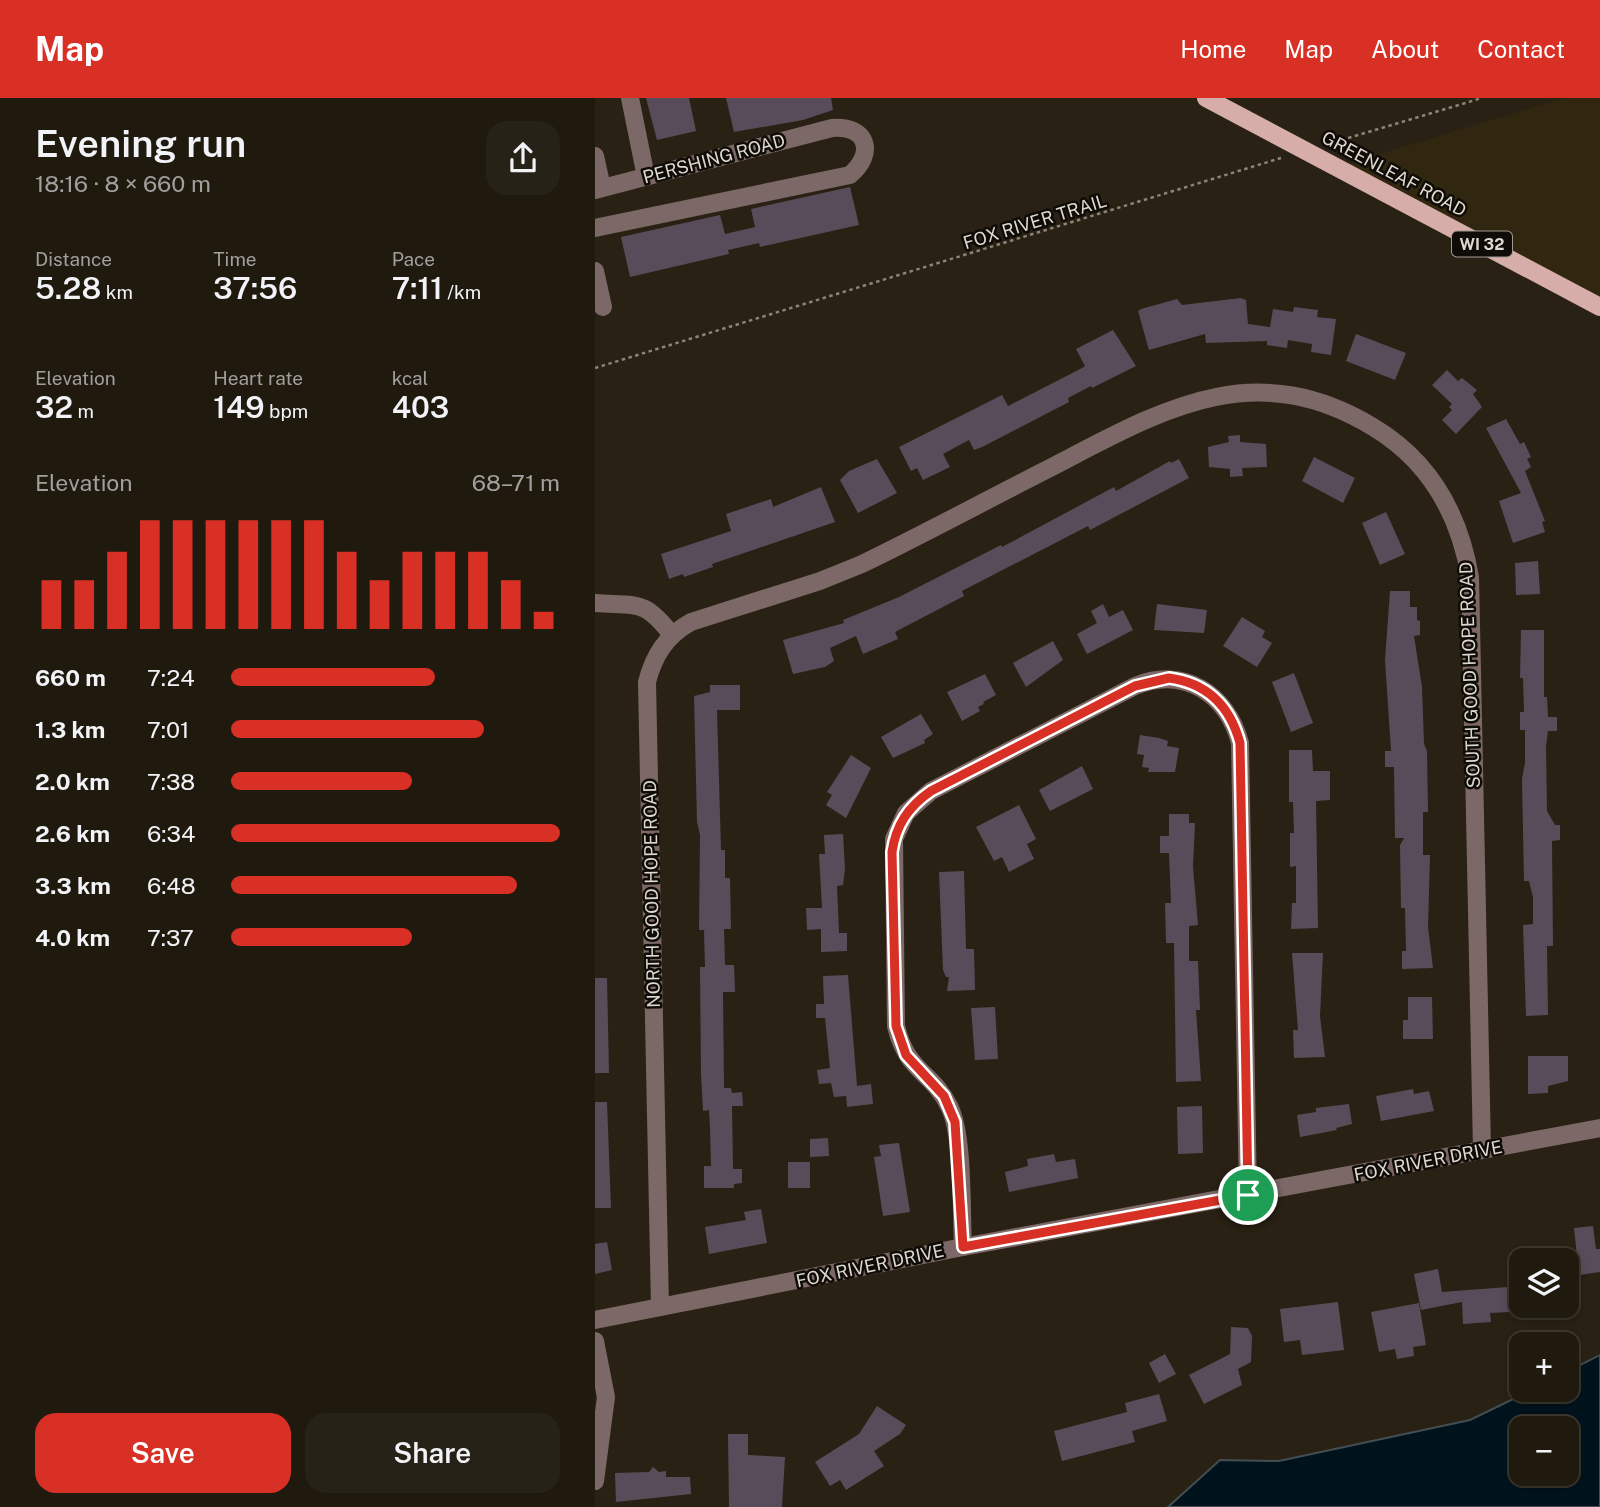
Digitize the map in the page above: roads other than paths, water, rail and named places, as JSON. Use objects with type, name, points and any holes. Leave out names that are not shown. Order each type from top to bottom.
[{"type":"main road","name":"GREENLEAF ROAD","points":[[1206,98],[1600,307]]},
{"type":"street","points":[[630,98],[646,177]]},
{"type":"street","name":"PERSHING ROAD","points":[[595,228],[851,175],[864,159],[866,148],[862,137],[845,127],[832,128],[598,189]]},
{"type":"street","points":[[595,156],[598,189]]},
{"type":"street","points":[[595,271],[603,307]]},
{"type":"street","name":"SOUTH GOOD HOPE ROAD","points":[[809,584],[862,564],[1156,413],[1188,402],[1245,393],[1279,395],[1311,401],[1360,419],[1404,449],[1442,493],[1456,520],[1470,577],[1482,1150]]},
{"type":"street","name":"NORTH GOOD HOPE ROAD","points":[[660,1307],[647,682],[658,651],[672,635],[691,622],[809,584]]},
{"type":"street","points":[[595,603],[644,607],[655,613],[672,635]]},
{"type":"street","points":[[963,1247],[955,1122],[944,1096],[906,1055],[896,1026],[894,839],[906,813],[931,791],[1143,682],[1181,680],[1212,694],[1236,727],[1240,743],[1248,1195]]},
{"type":"street","name":"FOX RIVER DRIVE","points":[[595,1320],[963,1247],[1600,1128]]},
{"type":"street","points":[[595,1341],[605,1397],[595,1481]]},
{"type":"water","points":[[1600,1355],[1600,1507],[1168,1507],[1220,1460],[1279,1461],[1470,1420],[1509,1401],[1579,1402],[1579,1366]]}]
